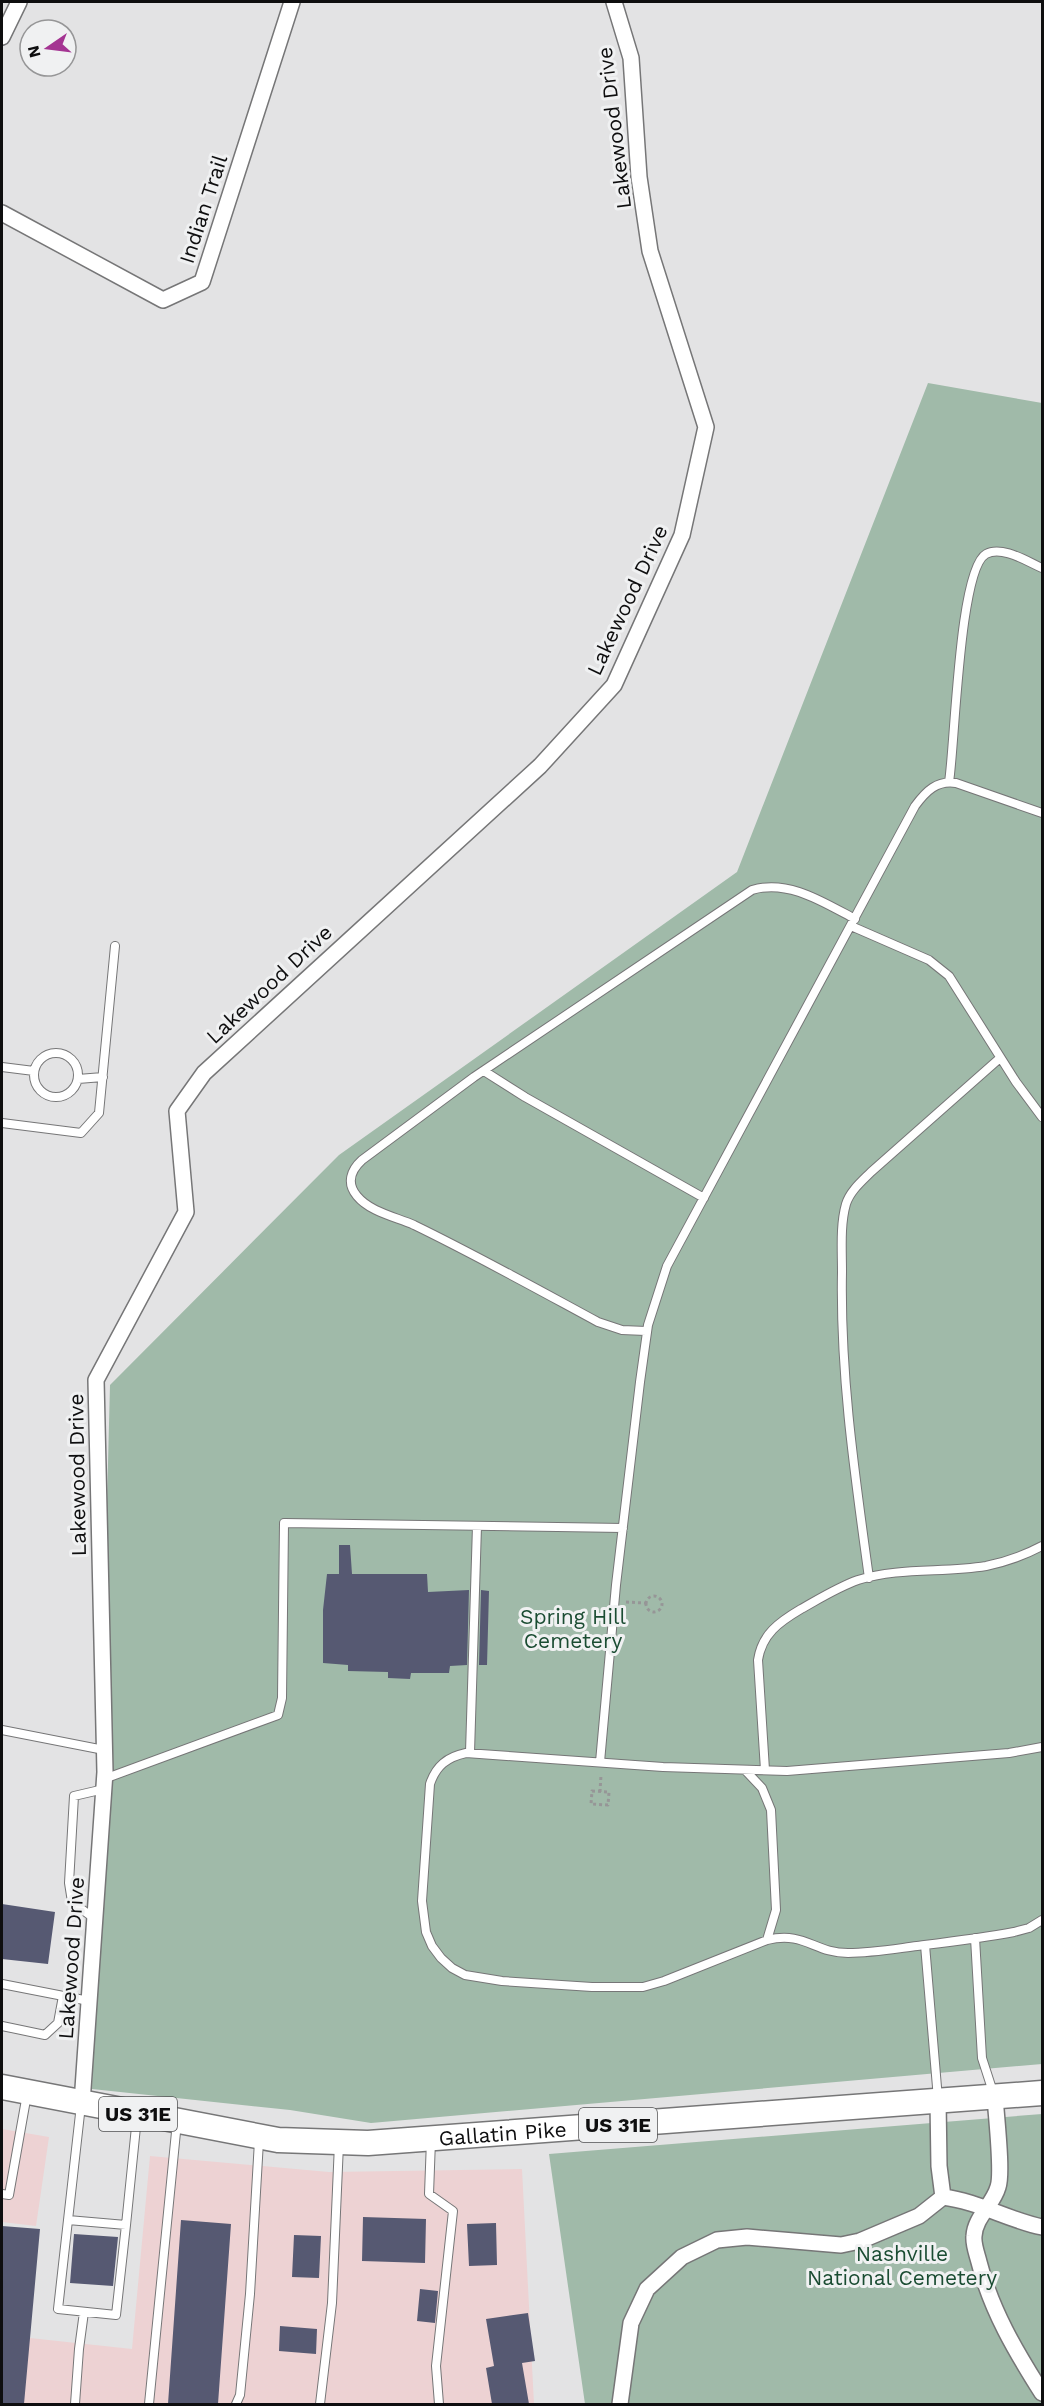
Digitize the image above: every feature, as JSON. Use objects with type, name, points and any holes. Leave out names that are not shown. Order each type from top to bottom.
[{"type":"main road","name":"Gallatin Pike","points":[[2,2087],[278,2140],[368,2143],[1042,2093]]},
{"type":"street","points":[[2,37],[6,17],[19,2]]},
{"type":"street","name":"Indian Trail","points":[[2,213],[163,300],[202,282],[292,2]]},
{"type":"street","name":"Lakewood Drive","points":[[81,2103],[104,1784],[96,1380],[186,1212],[177,1111],[204,1073],[540,766],[614,685],[682,534],[706,427],[650,251],[639,177],[631,58],[614,2]]},
{"type":"street","points":[[995,2096],[999,2185],[974,2234],[983,2280],[993,2307],[1042,2393]]},
{"type":"street","points":[[938,2101],[939,2166],[943,2197]]},
{"type":"street","points":[[620,2404],[631,2323],[647,2289],[682,2257],[717,2240],[747,2237],[841,2245],[860,2241],[919,2216],[943,2197],[964,2200],[986,2210],[1042,2227]]},
{"type":"lane","points":[[949,782],[964,625],[970,590],[979,562],[987,553],[999,552],[1042,568]]},
{"type":"lane","points":[[601,1763],[622,1528],[646,1331],[667,1266],[915,806],[925,792],[934,786],[949,782],[970,786],[1042,813]]},
{"type":"lane","points":[[646,1331],[622,1330],[598,1322],[414,1225],[373,1208],[355,1194],[350,1180],[355,1167],[484,1071],[752,890],[766,886],[783,887],[824,902],[853,922],[929,960],[949,975],[1000,1058],[1042,1117]]},
{"type":"lane","points":[[2,1123],[81,1133],[99,1113],[115,946]]},
{"type":"lane","points":[[60,1053],[72,1059],[76,1065],[78,1079],[70,1092],[56,1097],[42,1092],[34,1079],[34,1071],[40,1059],[46,1055],[60,1053]]},
{"type":"lane","points":[[869,1578],[850,1433],[845,1364],[842,1293],[846,1203],[865,1177],[1000,1058]]},
{"type":"lane","points":[[2,1067],[34,1071]]},
{"type":"lane","points":[[484,1071],[525,1097],[704,1198]]},
{"type":"lane","points":[[78,1079],[103,1077]]},
{"type":"lane","points":[[94,1919],[72,1902],[70,1893],[74,1796],[278,1715],[282,1698],[285,1523],[622,1528]]},
{"type":"lane","points":[[470,1752],[477,1526]]},
{"type":"lane","points":[[765,1770],[758,1669],[762,1644],[770,1631],[789,1616],[846,1585],[869,1578],[984,1566],[999,1563],[1042,1546]]},
{"type":"lane","points":[[2,1730],[104,1750]]},
{"type":"lane","points":[[1042,1747],[1010,1753],[842,1768],[765,1770],[601,1763],[470,1752],[456,1755],[441,1764],[434,1773],[429,1791],[422,1901],[432,1946],[452,1968],[465,1975],[502,1981],[619,1989],[643,1987],[664,1981],[767,1940],[783,1936],[799,1938],[826,1951],[846,1953],[925,1945],[1014,1932],[1029,1928],[1042,1920]]},
{"type":"lane","points":[[745,1770],[762,1788],[771,1810],[776,1910],[767,1940]]},
{"type":"lane","points":[[975,1938],[982,2058],[995,2096]]},
{"type":"lane","points":[[925,1945],[938,2101]]},
{"type":"lane","points":[[2,1984],[89,2001]]},
{"type":"lane","points":[[2,2026],[45,2035],[58,2024],[63,1995]]},
{"type":"lane","points":[[2,2194],[9,2195],[28,2092]]},
{"type":"lane","points":[[81,2103],[58,2309],[116,2315],[137,2114]]},
{"type":"lane","points":[[149,2404],[177,2121]]},
{"type":"lane","points":[[236,2404],[240,2395],[250,2294],[259,2136]]},
{"type":"lane","points":[[431,2139],[429,2194],[453,2211],[436,2366],[439,2404]]},
{"type":"lane","points":[[320,2404],[332,2303],[339,2142]]},
{"type":"lane","points":[[68,2220],[126,2225]]},
{"type":"lane","points":[[75,2404],[84,2312]]},
{"type":"path","points":[[656,1595],[662,1604],[659,1610],[653,1612],[647,1608],[645,1603],[649,1597],[656,1595]]},
{"type":"path","points":[[615,1602],[645,1603]]},
{"type":"path","points":[[600,1792],[601,1763]]},
{"type":"path","points":[[592,1791],[600,1792],[609,1792],[608,1805],[591,1804],[592,1791]]},
{"type":"shaded area","points":[[2,2129],[49,2137],[36,2226],[2,2222]]},
{"type":"shaded area","points":[[150,2156],[329,2172],[522,2169],[534,2404],[2,2404],[2,2335],[132,2349]]},
{"type":"green space","name":"Spring Hill Cemetery","points":[[928,383],[1042,403],[1042,2064],[371,2123],[290,2110],[92,2089],[110,1385],[339,1155],[737,872]]},
{"type":"green space","name":"Nashville National Cemetery","points":[[1042,2114],[1042,2404],[585,2404],[549,2154]]},
{"type":"building","points":[[339,1545],[350,1545],[352,1574],[427,1574],[428,1592],[469,1590],[467,1665],[450,1666],[449,1673],[411,1673],[410,1679],[388,1678],[388,1672],[348,1671],[348,1665],[323,1663],[323,1610],[327,1574],[339,1574]]},
{"type":"building","points":[[481,1590],[489,1591],[487,1665],[479,1665]]},
{"type":"building","points":[[2,1904],[55,1912],[48,1964],[2,1959]]},
{"type":"building","points":[[363,2217],[426,2219],[425,2263],[362,2261]]},
{"type":"building","points":[[181,2220],[231,2224],[218,2404],[168,2404]]},
{"type":"building","points":[[496,2223],[497,2265],[469,2266],[467,2224]]},
{"type":"building","points":[[2,2226],[40,2229],[24,2404],[2,2404]]},
{"type":"building","points":[[74,2234],[118,2237],[113,2286],[70,2283]]},
{"type":"building","points":[[294,2235],[321,2236],[319,2278],[292,2277]]},
{"type":"building","points":[[420,2289],[438,2291],[435,2323],[417,2321]]},
{"type":"building","points":[[528,2313],[535,2361],[522,2363],[529,2404],[492,2404],[486,2368],[494,2366],[486,2319]]},
{"type":"building","points":[[280,2326],[317,2329],[316,2354],[279,2351]]}]
